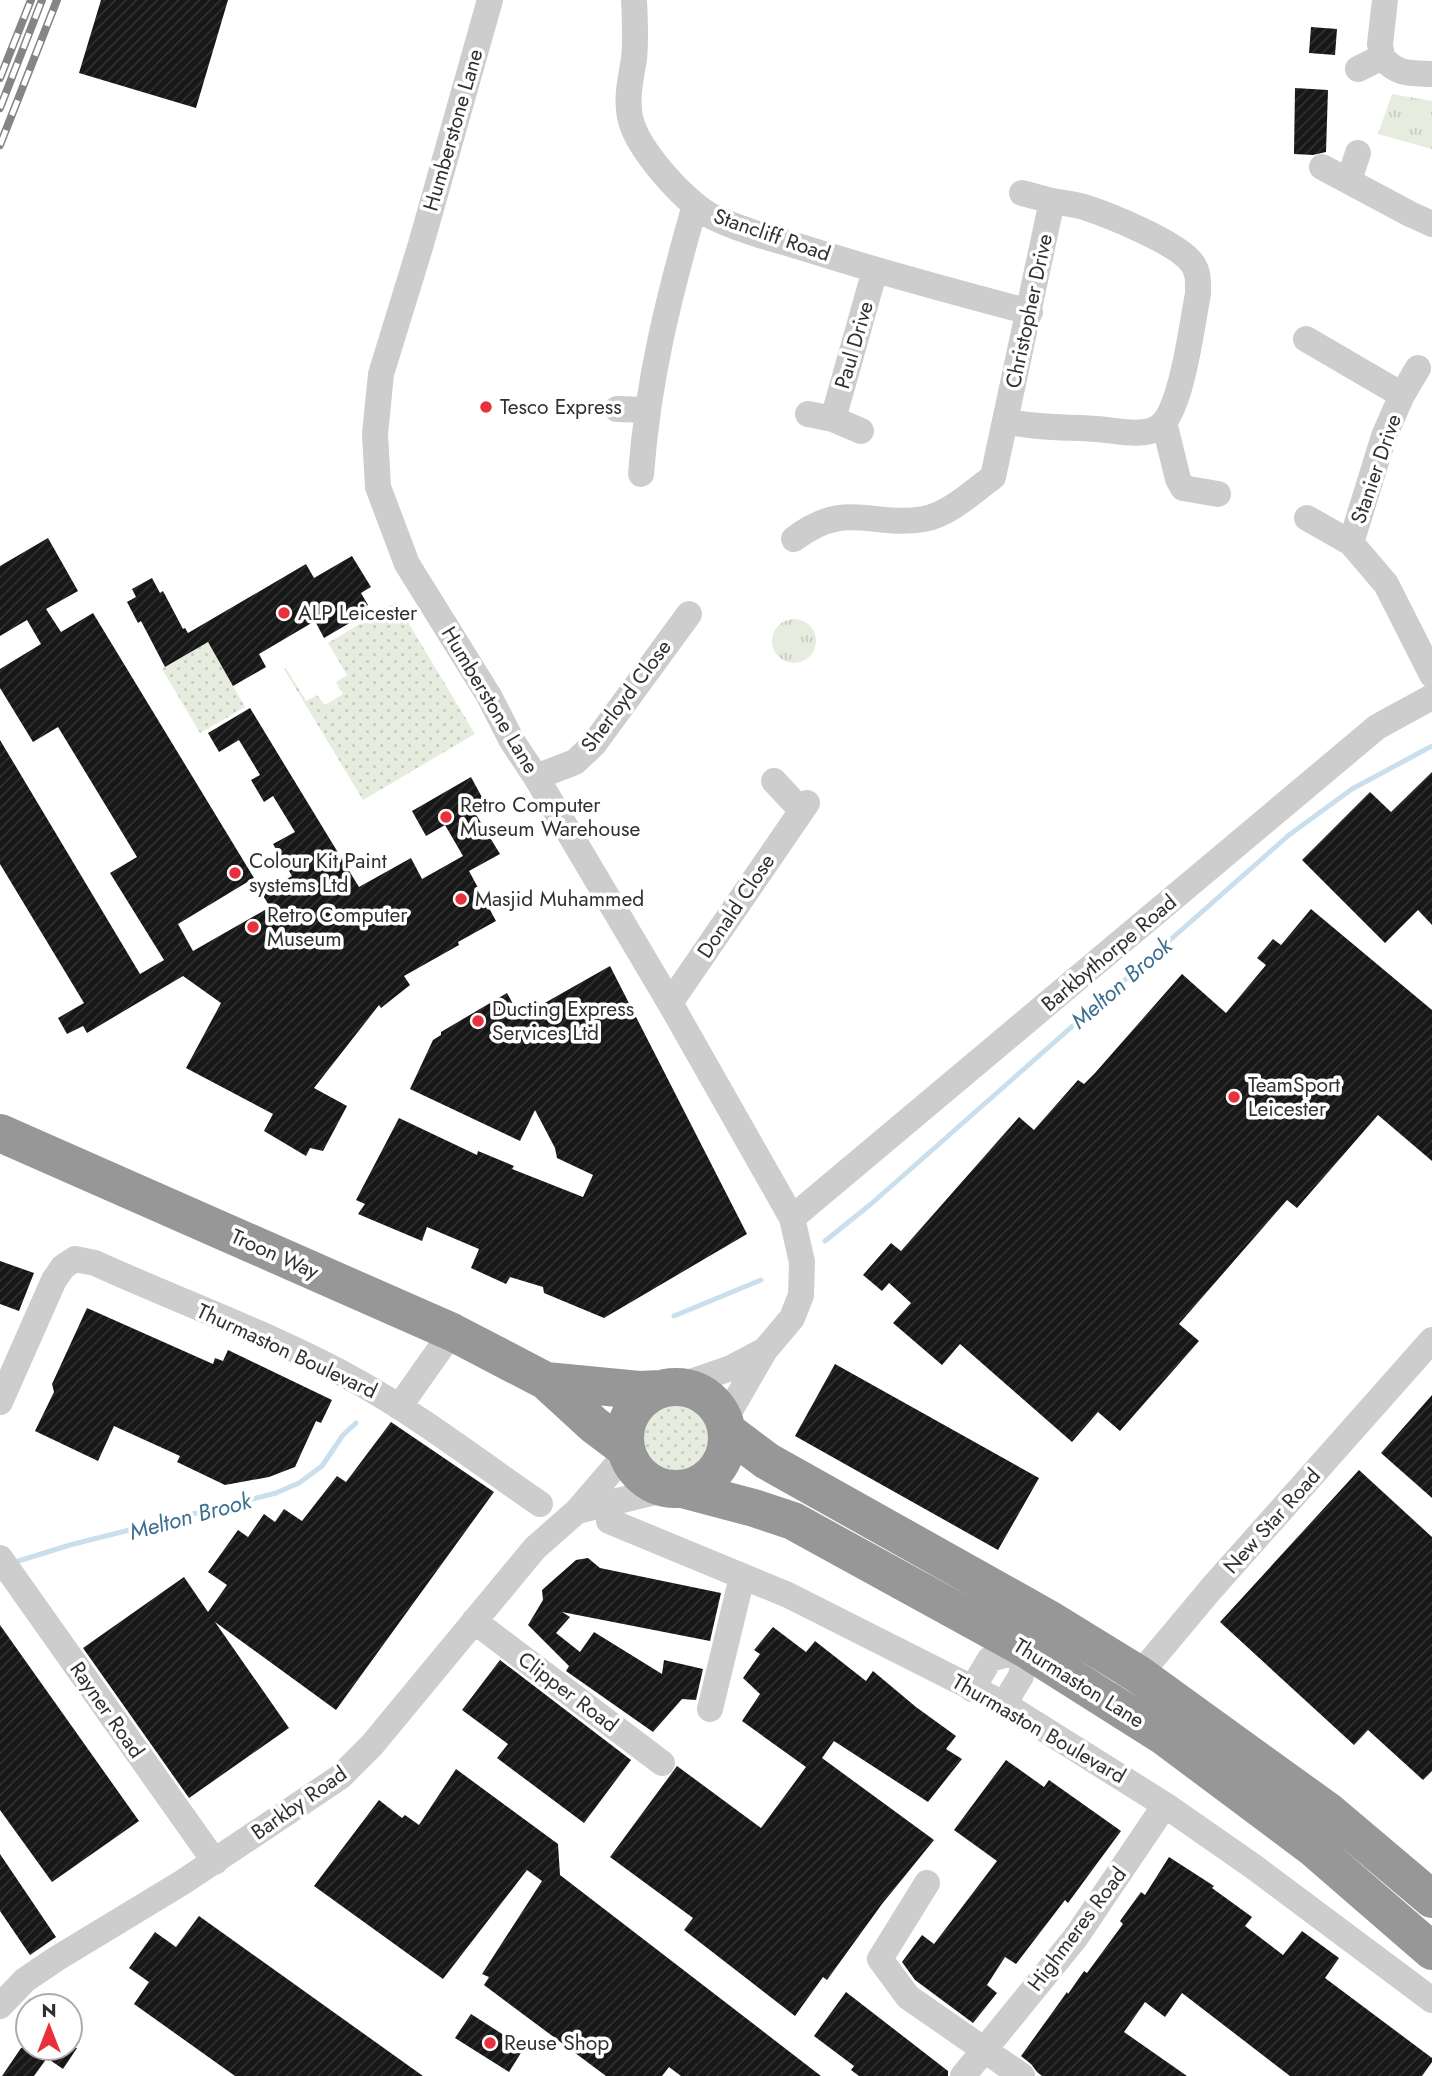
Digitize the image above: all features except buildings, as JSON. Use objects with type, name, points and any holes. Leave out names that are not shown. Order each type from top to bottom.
[{"type":"highway","name":"Troon Way","points":[[0,1133],[452,1332],[546,1381],[626,1451]]},
{"type":"highway","name":"Troon Way","points":[[546,1381],[639,1390],[669,1388]]},
{"type":"highway","points":[[669,1388],[692,1389],[706,1396],[717,1407],[725,1426],[726,1447],[721,1462],[711,1475],[698,1484],[675,1489],[645,1479],[636,1471],[626,1451],[625,1433],[628,1419],[636,1406],[647,1396],[669,1388]]},
{"type":"highway","name":"Thurmaston Lane","points":[[725,1426],[767,1461],[1047,1618],[1138,1674],[1329,1812],[1432,1899]]},
{"type":"highway","name":"Thurmaston Lane","points":[[675,1489],[754,1508],[793,1521],[1026,1649],[1165,1737],[1312,1847],[1432,1951]]},
{"type":"street","name":"Humberstone Lane","points":[[490,0],[381,374],[375,434],[378,487],[407,564],[489,696],[512,741],[670,1003],[792,1219],[802,1262],[802,1295],[792,1318],[765,1350],[725,1426]]},
{"type":"street","name":"Stancliff Road","points":[[634,0],[636,28],[629,85],[630,118],[641,143],[659,169],[695,205],[712,216],[744,229],[875,270],[1030,312]]},
{"type":"street","points":[[1385,0],[1380,44],[1382,57],[1391,68],[1406,73],[1432,74]]},
{"type":"street","points":[[1358,69],[1382,57]]},
{"type":"street","points":[[1349,180],[1358,153]]},
{"type":"street","points":[[1322,167],[1432,224]]},
{"type":"street","points":[[1005,421],[1048,428],[1124,432],[1158,428],[1177,401],[1198,294],[1199,280],[1194,265],[1184,253],[1122,222],[1083,207],[1022,194]]},
{"type":"street","name":"Christopher Drive","points":[[794,539],[812,526],[826,509],[845,516],[926,519],[943,512],[993,477],[1052,201]]},
{"type":"street","points":[[641,474],[652,373],[668,299],[695,205]]},
{"type":"street","name":"Paul Drive","points":[[861,431],[820,416],[875,270]]},
{"type":"street","name":"Stanier Drive","points":[[1306,339],[1402,395]]},
{"type":"street","name":"Stanier Drive","points":[[1351,543],[1384,436],[1402,395],[1418,368]]},
{"type":"street","points":[[617,409],[647,410]]},
{"type":"street","points":[[1164,422],[1178,479],[1183,488],[1218,494]]},
{"type":"street","name":"Stanier Drive","points":[[1307,518],[1351,543],[1386,584],[1432,676]]},
{"type":"street","name":"Sherloyd Close","points":[[536,777],[575,762],[594,744],[675,620]]},
{"type":"street","name":"Barkbythorpe Road","points":[[792,1219],[1377,727],[1432,697]]},
{"type":"street","name":"Donald Close","points":[[670,1003],[804,806],[774,781]]},
{"type":"street","name":"Thurmaston Boulevard","points":[[0,1402],[54,1280],[63,1267],[75,1259],[94,1263],[355,1380],[540,1504]]},
{"type":"street","points":[[399,1407],[452,1332]]},
{"type":"street","name":"New Star Road","points":[[1116,1706],[1138,1674],[1432,1340]]},
{"type":"street","name":"Humberstone Lane","points":[[669,1388],[731,1368],[765,1350]]},
{"type":"street","name":"Barkby Road","points":[[0,2006],[25,1980],[55,1959],[215,1861],[341,1777],[373,1745],[535,1548],[577,1511],[626,1451]]},
{"type":"street","name":"Barkby Road","points":[[577,1511],[675,1489]]},
{"type":"street","name":"Thurmaston Boulevard","points":[[609,1521],[788,1595],[1004,1704],[1165,1805],[1254,1867],[1432,2000]]},
{"type":"street","name":"Rayner Road","points":[[0,1559],[215,1861]]},
{"type":"street","points":[[710,1709],[742,1577]]},
{"type":"street","points":[[1004,1704],[1021,1676],[1026,1649],[1047,1618]]},
{"type":"street","name":"Clipper Road","points":[[474,1621],[662,1763]]},
{"type":"street","points":[[972,1689],[990,1659],[1026,1649]]},
{"type":"street","name":"Highmeres Road","points":[[962,2076],[1076,1937],[1165,1805]]},
{"type":"street","points":[[927,1883],[880,1959],[908,1997],[1022,2076]]},
{"type":"green space","points":[[1392,94],[1432,101],[1432,149],[1378,134]]},
{"type":"green space","points":[[396,602],[475,734],[363,800],[284,669],[286,668],[306,701],[317,695],[325,705],[343,694],[336,682],[347,675],[328,643]]},
{"type":"green space","points":[[794,619],[809,626],[816,641],[809,656],[794,663],[779,656],[772,641],[779,626]]},
{"type":"green space","points":[[208,642],[245,707],[200,733],[162,669]]},
{"type":"green space","points":[[676,1400],[691,1403],[703,1412],[712,1424],[715,1439],[712,1454],[703,1466],[691,1475],[676,1478],[661,1475],[649,1466],[640,1454],[637,1439],[640,1424],[649,1412],[661,1403]]},
{"type":"waterway","name":"Melton Brook","points":[[825,1241],[871,1204],[1289,835],[1352,789],[1432,746]]},
{"type":"waterway","name":"Melton Brook","points":[[674,1316],[761,1280]]},
{"type":"waterway","name":"Melton Brook","points":[[12,1563],[70,1545],[276,1493],[299,1483],[322,1466],[343,1435],[356,1423]]},
{"type":"railway","points":[[0,78],[31,0]]},
{"type":"railway","points":[[0,108],[42,0]]},
{"type":"railway","points":[[0,145],[57,0]]},
{"type":"place","name":"Tesco Express","points":[[486,407]]},
{"type":"place","name":"ALP Leicester","points":[[284,613]]},
{"type":"place","name":"Retro Computer Museum Warehouse","points":[[446,817]]},
{"type":"place","name":"Colour Kit Paint systems Ltd","points":[[235,873]]},
{"type":"place","name":"Masjid Muhammed","points":[[461,899]]},
{"type":"place","name":"Retro Computer Museum","points":[[253,927]]},
{"type":"place","name":"Ducting Express Services Ltd","points":[[478,1021]]},
{"type":"place","name":"TeamSport Leicester","points":[[1234,1097]]},
{"type":"place","name":"Reuse Shop","points":[[490,2043]]}]
